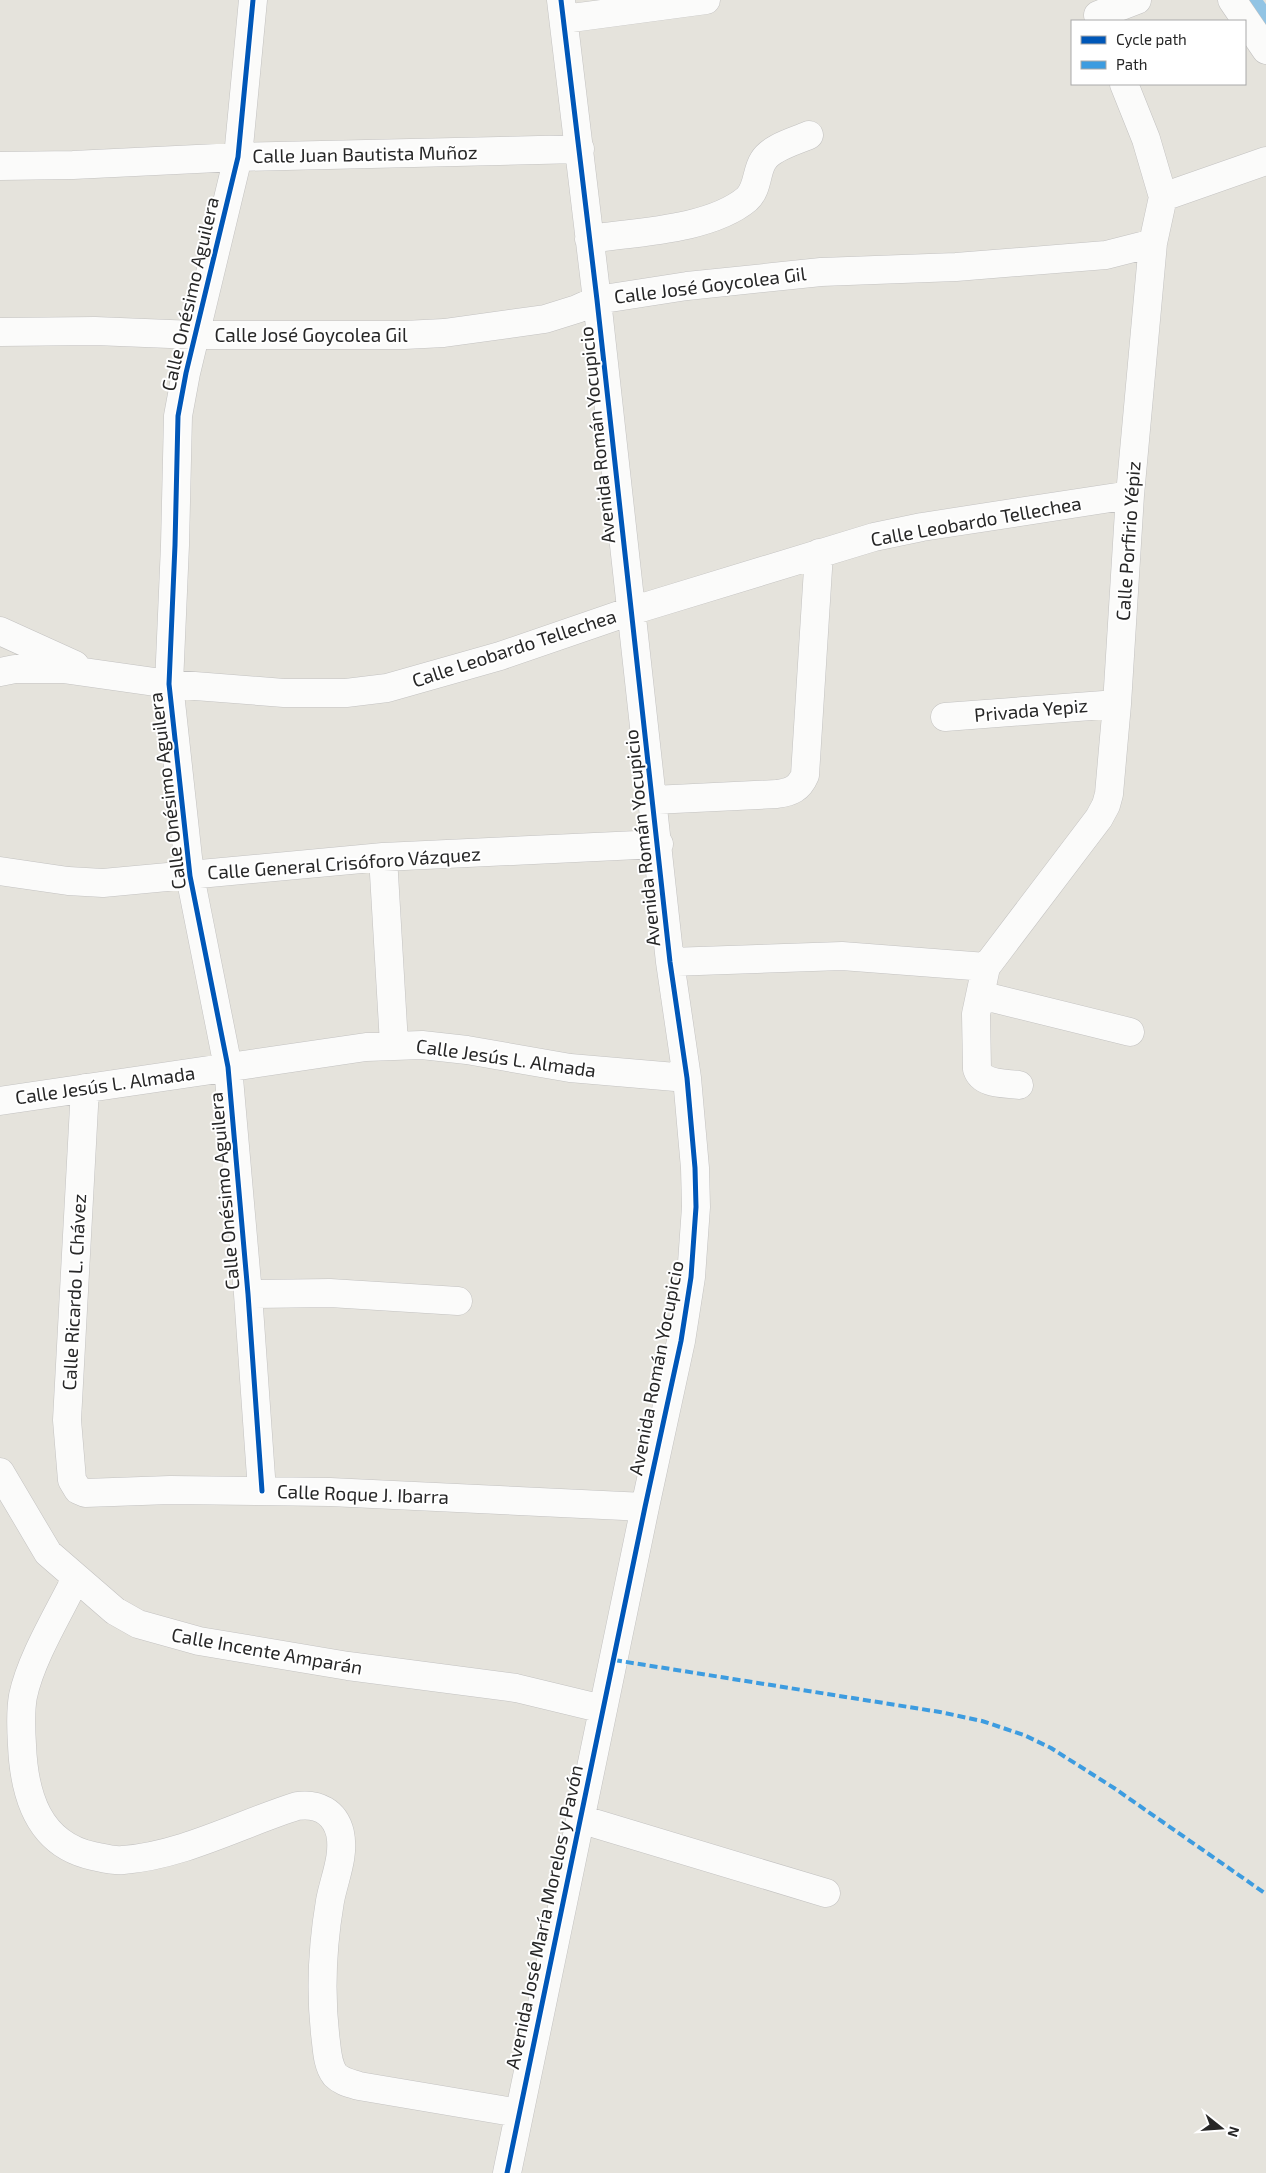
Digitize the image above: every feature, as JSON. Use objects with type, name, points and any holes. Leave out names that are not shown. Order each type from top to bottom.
[{"type":"street","name":"Calle Onésimo Aguilera","points":[[253,0],[238,157],[195,335],[178,416],[169,684],[190,876],[228,1067],[248,1294],[262,1491]]},
{"type":"street","points":[[562,9],[706,0]]},
{"type":"street","points":[[1096,12],[1137,0]]},
{"type":"street","points":[[1232,0],[1246,20]]},
{"type":"street","name":"Avenida Román Yocupicio","points":[[562,9],[580,148],[670,962],[686,1078],[696,1197],[692,1278],[681,1341],[612,1667]]},
{"type":"street","points":[[1246,21],[1266,50]]},
{"type":"street","name":"Calle Porfirio Yépiz","points":[[986,967],[1088,834],[1106,805],[1109,794],[1117,704],[1130,495],[1153,243],[1163,197],[1146,138],[1124,85]]},
{"type":"street","points":[[589,239],[694,224],[719,216],[749,197],[754,188],[761,165],[767,155],[809,135]]},
{"type":"street","name":"Calle Juan Bautista Muñoz","points":[[0,166],[73,165],[238,157],[580,148]]},
{"type":"street","points":[[1163,197],[1266,161]]},
{"type":"street","name":"Calle José Goycolea Gil","points":[[0,332],[121,332],[195,335],[404,335],[444,333],[545,318],[578,309],[597,300],[687,286],[821,272],[956,268],[1106,255],[1153,243]]},
{"type":"street","name":"Calle Leobardo Tellechea","points":[[0,672],[38,668],[63,669],[169,684],[284,693],[346,692],[387,688],[500,656],[631,611],[874,537],[922,527],[1130,495]]},
{"type":"street","points":[[653,800],[777,794],[786,793],[801,784],[805,775],[819,553]]},
{"type":"street","name":"Calle Leobardo Tellechea","points":[[0,631],[95,674]]},
{"type":"street","name":"Privada Yepiz","points":[[945,717],[1117,704]]},
{"type":"street","name":"Calle General Crisóforo Vázquez","points":[[0,871],[68,881],[103,883],[384,857],[658,844]]},
{"type":"street","points":[[384,857],[394,1044]]},
{"type":"street","points":[[670,962],[842,956],[986,967],[978,1004],[978,1073],[988,1080],[1019,1086]]},
{"type":"street","points":[[948,964],[978,1004],[1130,1032]]},
{"type":"street","name":"Calle Jesús L. Almada","points":[[0,1101],[394,1044],[467,1050],[570,1068],[686,1078]]},
{"type":"street","name":"Calle Ricardo L. Chávez","points":[[82,1492],[72,1480],[67,1420],[85,1088]]},
{"type":"street","points":[[248,1294],[330,1293],[458,1302]]},
{"type":"street","name":"Calle Incente Amparán","points":[[0,1472],[48,1553],[115,1611],[138,1624],[199,1641],[348,1666],[516,1688],[604,1704]]},
{"type":"street","name":"Calle Roque J. Ibarra","points":[[82,1492],[170,1490],[262,1491],[438,1496],[645,1507]]},
{"type":"street","points":[[76,1578],[35,1661],[25,1689],[21,1711],[22,1757],[26,1781],[36,1812],[50,1833],[65,1846],[76,1852],[124,1860],[166,1852],[297,1806],[307,1804],[321,1807],[333,1816],[340,1833],[341,1853],[325,1938],[321,1991],[328,2058],[334,2073],[343,2082],[359,2086],[518,2114]]},
{"type":"street","name":"Avenida José María Morelos y Pavón","points":[[507,2173],[612,1667]]},
{"type":"street","points":[[580,1819],[826,1892]]},
{"type":"waterway","points":[[1250,0],[1266,22]]},
{"type":"marked path","points":[[614,1660],[940,1712],[982,1721],[1024,1735],[1051,1748],[1114,1788],[1266,1894]]},
{"type":"cycle path","points":[[253,0],[238,157],[186,373],[178,416],[169,684],[190,876],[228,1067],[248,1294],[262,1491]]},
{"type":"cycle path","points":[[507,2173],[681,1341],[691,1277],[696,1207],[695,1168],[687,1078],[670,962],[597,300],[561,0]]}]
